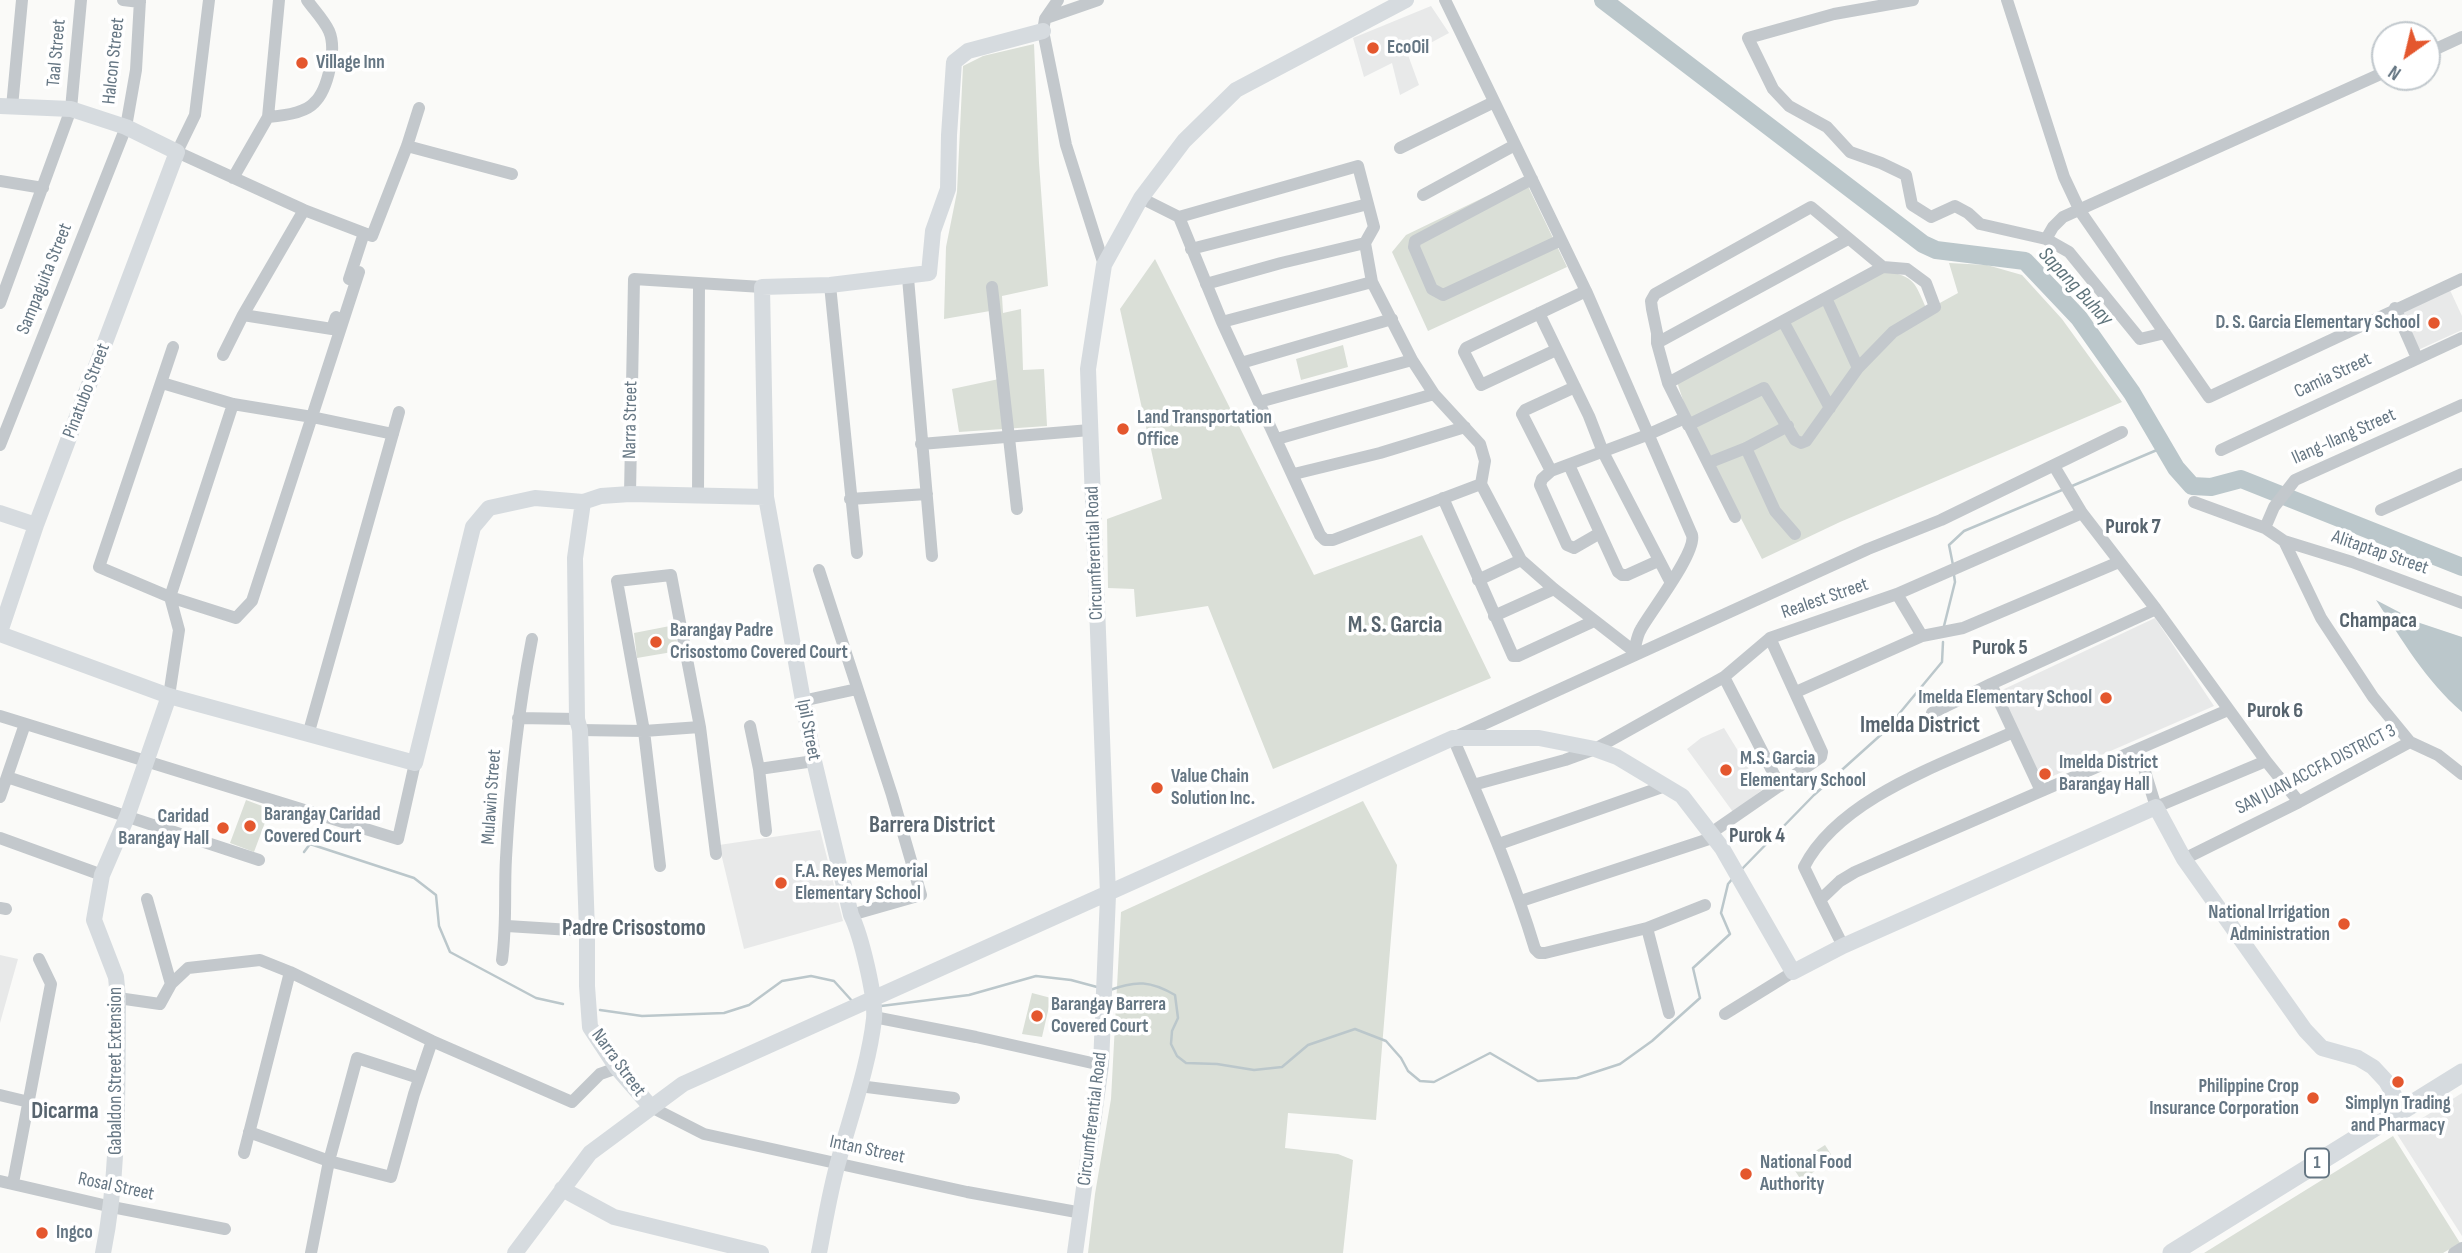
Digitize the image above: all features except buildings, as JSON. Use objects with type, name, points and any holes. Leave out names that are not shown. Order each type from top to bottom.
[{"type":"main road","name":"1","points":[[2172,1253],[2462,1073]]},
{"type":"street","points":[[22,0],[6,106],[71,109],[126,127],[304,210],[372,236],[419,108]]},
{"type":"street","name":"Taal Street","points":[[0,303],[71,109],[81,0]]},
{"type":"street","points":[[123,0],[140,1]]},
{"type":"street","name":"Pinatubo Street","points":[[0,633],[36,525],[177,152],[195,115],[209,0]]},
{"type":"street","points":[[233,178],[268,117],[279,0]]},
{"type":"street","points":[[268,117],[287,116],[314,104],[329,75],[332,52],[330,32],[307,0]]},
{"type":"street","points":[[1058,0],[1044,25],[1066,145],[1104,265]]},
{"type":"street","points":[[932,556],[908,278],[929,274],[933,231],[948,189],[948,135],[954,62],[968,51],[1044,25],[1098,0]]},
{"type":"street","name":"Circumferential Road","points":[[1075,1253],[1101,1065],[1108,895],[1088,369],[1104,265],[1141,198],[1184,141],[1236,90],[1406,0]]},
{"type":"street","points":[[1445,0],[1586,292],[1693,540],[1671,583],[1639,633],[1634,654]]},
{"type":"street","points":[[1913,0],[1834,14],[1748,38],[1773,89],[1789,106],[1827,127],[1850,152],[1906,175],[1912,205],[1931,217],[1955,206],[1980,224],[2046,239],[2069,252],[2140,339],[2165,333]]},
{"type":"street","points":[[2007,0],[2064,177],[2080,211],[2209,397],[2462,279]]},
{"type":"street","name":"Halcon Street","points":[[126,127],[136,70],[140,1]]},
{"type":"street","points":[[2441,47],[2462,37]]},
{"type":"street","points":[[2046,239],[2063,217],[2371,78]]},
{"type":"street","points":[[1400,148],[1494,102]]},
{"type":"street","name":"Sampaguita Street","points":[[0,445],[126,127]]},
{"type":"street","points":[[1423,195],[1516,145]]},
{"type":"street","points":[[407,146],[512,174]]},
{"type":"street","points":[[1141,198],[1179,217],[1358,166],[1374,227],[1365,243],[1372,282],[1412,360],[1434,394],[1480,444],[1485,461],[1480,484],[1521,560],[1634,654]]},
{"type":"street","points":[[1532,179],[1415,241],[1414,247],[1432,289],[1443,295],[1561,240]]},
{"type":"street","points":[[0,181],[43,188]]},
{"type":"street","points":[[1191,250],[1368,204]]},
{"type":"street","points":[[1735,517],[1668,383],[1657,343],[1651,301],[1655,294],[1811,207],[1883,267]]},
{"type":"street","points":[[223,355],[304,210]]},
{"type":"street","points":[[1179,217],[1222,321],[1320,535],[1325,540],[1333,540],[1480,484]]},
{"type":"street","points":[[243,315],[332,329],[363,233]]},
{"type":"street","points":[[1657,343],[1848,239]]},
{"type":"street","points":[[1206,284],[1365,243]]},
{"type":"street","points":[[1600,533],[1574,548],[1567,545],[1540,485],[1542,478],[1551,471],[1687,421],[1764,388],[1795,440],[1801,443],[1806,441],[1858,368],[1893,332],[1935,307],[1926,283],[1907,269],[1883,267],[1668,383]]},
{"type":"street","points":[[173,347],[99,567],[170,597],[236,618],[252,601],[359,272]]},
{"type":"street","name":"Narra Street","points":[[629,494],[634,279],[762,287],[830,285],[908,278]]},
{"type":"street","points":[[1222,321],[1372,282]]},
{"type":"street","points":[[698,496],[699,284]]},
{"type":"street","points":[[830,285],[850,499],[858,553]]},
{"type":"street","name":"Ipil Street","points":[[762,287],[766,496],[814,761],[873,998],[874,1017],[819,1253]]},
{"type":"street","points":[[992,287],[1017,509]]},
{"type":"street","points":[[1556,350],[1481,385],[1464,355],[1466,348],[1586,292]]},
{"type":"street","points":[[1826,298],[1858,368]]},
{"type":"street","points":[[2395,308],[2417,358]]},
{"type":"street","points":[[1539,313],[1589,416],[1603,452],[1671,583]]},
{"type":"street","points":[[1241,363],[1392,319]]},
{"type":"street","points":[[1783,321],[1830,408]]},
{"type":"street","name":"Camia Street","points":[[2221,450],[2462,338]]},
{"type":"street","points":[[1259,402],[1412,360]]},
{"type":"street","points":[[162,383],[233,404],[393,434]]},
{"type":"street","points":[[1551,471],[1522,414],[1525,410],[1575,387]]},
{"type":"street","points":[[1277,439],[1434,394]]},
{"type":"street","points":[[169,696],[179,630],[170,597],[233,404]]},
{"type":"street","name":"Ilang-Ilang Street","points":[[2265,528],[2274,507],[2295,480],[2462,405]]},
{"type":"street","points":[[308,735],[399,412]]},
{"type":"street","points":[[1708,463],[1746,448],[1788,426]]},
{"type":"street","points":[[1294,474],[1380,453],[1465,427]]},
{"type":"street","points":[[921,444],[1090,430]]},
{"type":"street","points":[[515,1253],[590,1153],[683,1084],[1108,895],[1634,654],[1704,626],[1868,549],[1941,520],[2122,432]]},
{"type":"street","points":[[1746,448],[1775,511],[1795,534]]},
{"type":"street","points":[[1569,465],[1622,575],[1658,561]]},
{"type":"street","points":[[2054,466],[2082,513],[2299,802]]},
{"type":"street","points":[[2381,510],[2462,474]]},
{"type":"street","points":[[0,716],[398,839],[473,527],[489,508],[535,499],[583,502],[601,496],[629,494],[766,496]]},
{"type":"street","points":[[850,499],[927,494]]},
{"type":"street","points":[[1443,498],[1513,656],[1594,621]]},
{"type":"street","name":"Narra Street","points":[[583,502],[575,558],[590,1027],[617,1068],[650,1107]]},
{"type":"street","name":"Alitaptap Street","points":[[2194,502],[2265,528],[2284,541],[2352,562],[2462,603]]},
{"type":"street","points":[[0,513],[36,525]]},
{"type":"street","name":"Realest Street","points":[[1473,785],[1595,749],[1724,677],[1770,638],[1897,594],[2082,513]]},
{"type":"street","name":"Alitaptap Street","points":[[2284,541],[2321,618],[2372,697],[2410,742]]},
{"type":"street","points":[[1478,580],[1521,560]]},
{"type":"street","points":[[1796,692],[1922,636],[1964,628],[2119,562]]},
{"type":"street","points":[[819,570],[900,819],[921,895],[851,915]]},
{"type":"street","points":[[660,866],[644,731],[617,581],[671,575],[700,727],[716,854]]},
{"type":"street","points":[[1494,616],[1554,589]]},
{"type":"street","points":[[1897,594],[1922,636]]},
{"type":"street","points":[[1932,713],[2156,609]]},
{"type":"street","points":[[0,633],[169,696],[415,764]]},
{"type":"street","points":[[1521,901],[1713,835],[1818,761],[1822,752],[1770,638]]},
{"type":"street","name":"Mulawin Street","points":[[502,960],[507,926],[506,863],[511,777],[532,639]]},
{"type":"street","points":[[1724,677],[1780,786]]},
{"type":"street","points":[[1991,684],[2041,791]]},
{"type":"street","points":[[802,701],[857,689]]},
{"type":"street","name":"Gabaldon Street Extension","points":[[103,1253],[112,1208],[117,1148],[118,998],[116,977],[94,920],[102,875],[127,817],[144,761],[169,696]]},
{"type":"street","points":[[1820,900],[1840,881],[1855,872],[2228,710]]},
{"type":"street","points":[[518,718],[644,731],[700,727]]},
{"type":"street","points":[[0,797],[25,724]]},
{"type":"street","points":[[750,726],[759,769],[766,831]]},
{"type":"street","points":[[1843,946],[1804,867],[1811,854],[1842,820],[1882,792],[2012,732]]},
{"type":"street","points":[[1453,738],[1539,738],[1595,749],[1617,757],[1682,796],[1713,835],[1793,972]]},
{"type":"street","points":[[1453,738],[1499,844],[1521,901],[1535,949],[1539,953],[1647,928],[1705,905]]},
{"type":"street","name":"SAN JUAN ACCFA DISTRICT 3","points":[[2184,859],[2299,802],[2410,742],[2438,755],[2462,774]]},
{"type":"street","points":[[2138,749],[2156,807],[2184,859],[2305,1030],[2322,1048],[2358,1058],[2373,1067],[2386,1081],[2402,1109]]},
{"type":"street","points":[[759,769],[814,761]]},
{"type":"street","points":[[1725,1014],[1793,972],[1843,946],[2266,761]]},
{"type":"street","points":[[7,777],[259,860]]},
{"type":"street","points":[[1499,844],[1665,786]]},
{"type":"street","points":[[0,838],[102,875]]},
{"type":"street","points":[[147,899],[171,984]]},
{"type":"street","points":[[507,926],[587,932]]},
{"type":"street","points":[[1647,928],[1669,1013]]},
{"type":"street","points":[[7,1182],[29,1102],[51,984],[38,959]]},
{"type":"street","points":[[118,998],[160,1004],[171,984],[188,968],[260,960],[432,1041],[572,1102],[600,1074],[617,1068]]},
{"type":"street","points":[[244,1153],[290,972]]},
{"type":"street","points":[[874,1017],[1101,1065]]},
{"type":"street","points":[[249,1132],[330,1161],[391,1177],[432,1041]]},
{"type":"street","points":[[311,1253],[330,1161],[357,1058],[419,1078]]},
{"type":"street","points":[[859,1086],[954,1098]]},
{"type":"street","points":[[0,1096],[29,1102]]},
{"type":"street","name":"Intan Street","points":[[650,1107],[704,1134],[967,1192],[1082,1213]]},
{"type":"street","name":"Rosal Street","points":[[7,1182],[112,1208],[225,1229]]},
{"type":"street","points":[[562,1189],[614,1217],[761,1253]]},
{"type":"street","points":[[2454,1253],[2462,1248]]},
{"type":"shaded area","points":[[1431,6],[1449,33],[1408,55],[1419,85],[1400,95],[1392,63],[1364,77],[1353,38]]},
{"type":"shaded area","points":[[1034,44],[1048,286],[1002,296],[1003,313],[1021,309],[1023,370],[1044,369],[1047,426],[959,432],[952,389],[999,379],[990,311],[944,319],[946,247],[957,192],[963,66],[983,56]]},
{"type":"shaded area","points":[[1524,178],[1567,267],[1428,331],[1392,252],[1406,235]]},
{"type":"shaded area","points":[[1155,259],[1314,575],[1422,535],[1491,678],[1273,769],[1208,606],[1136,617],[1134,589],[1108,588],[1107,519],[1162,499],[1120,309]]},
{"type":"shaded area","points":[[1949,263],[1987,265],[2022,275],[2062,319],[2122,402],[1840,522],[1762,559],[1689,418],[1677,382],[1884,270],[1913,282],[1927,310],[1958,293]]},
{"type":"shaded area","name":"D. S. Garcia Elementary School","points":[[2449,288],[2462,316],[2462,330],[2418,350],[2399,310]]},
{"type":"shaded area","points":[[1343,345],[1348,367],[1301,380],[1296,359]]},
{"type":"shaded area","points":[[2376,600],[2420,623],[2462,637],[2462,712],[2426,673]]},
{"type":"shaded area","name":"Imelda Elementary School","points":[[2155,618],[2214,706],[2053,776],[2048,765],[2037,770],[2000,691]]},
{"type":"shaded area","name":"Barangay Padre Crisostomo Covered Court","points":[[675,625],[678,651],[637,658],[634,633]]},
{"type":"shaded area","name":"M.S. Garcia Elementary School","points":[[1724,728],[1762,790],[1733,812],[1687,749],[1701,738]]},
{"type":"shaded area","name":"Barangay Caridad Covered Court","points":[[246,800],[270,809],[254,852],[230,843]]},
{"type":"shaded area","points":[[1363,801],[1397,865],[1376,1120],[1288,1113],[1285,1148],[1338,1154],[1353,1160],[1343,1253],[1088,1253],[1111,1099],[1121,912]]},
{"type":"shaded area","name":"F.A. Reyes Memorial Elementary School","points":[[820,830],[843,921],[744,949],[719,845]]},
{"type":"shaded area","points":[[0,955],[18,959],[0,1023]]},
{"type":"shaded area","name":"Barangay Barrera Covered Court","points":[[1032,993],[1051,998],[1042,1037],[1022,1034]]},
{"type":"shaded area","points":[[2462,1093],[2462,1236],[2397,1134]]},
{"type":"shaded area","points":[[2393,1136],[2460,1243],[2443,1253],[2204,1253]]},
{"type":"shaded area","points":[[1825,1145],[1834,1159],[1801,1180],[1792,1166]]},
{"type":"waterway","name":"Sapang Buhay","points":[[1603,0],[1923,244],[1936,250],[2025,261],[2079,318],[2132,393],[2176,468],[2192,486],[2211,487],[2241,479],[2462,567]]},
{"type":"waterway","points":[[2072,486],[2164,447]]},
{"type":"waterway","points":[[1953,565],[1949,545],[1964,531],[2062,490]]},
{"type":"waterway","points":[[1944,626],[1955,582],[1954,575]]},
{"type":"waterway","points":[[1740,871],[1814,795],[1884,732],[1942,662],[1943,642]]},
{"type":"waterway","points":[[304,852],[310,844],[414,878],[436,895],[439,926],[450,952],[536,998],[563,1004]]},
{"type":"waterway","points":[[1110,990],[1136,983],[1158,987],[1175,995],[1178,1018],[1172,1031],[1171,1044],[1177,1056],[1186,1063],[1217,1064],[1254,1070],[1282,1067],[1308,1045],[1355,1029],[1386,1041],[1408,1071],[1420,1081],[1434,1082],[1490,1053],[1538,1081],[1577,1078],[1620,1064],[1652,1041],[1700,998],[1693,968],[1730,934],[1721,913],[1728,884],[1733,878]]},
{"type":"waterway","points":[[600,1010],[642,1016],[724,1013],[749,1005],[782,981],[811,976],[834,981],[853,1002]]},
{"type":"waterway","points":[[881,1006],[969,995],[1036,976],[1071,980],[1097,987]]},
{"type":"place","name":"EcoOil","points":[[1373,48]]},
{"type":"place","name":"Village Inn","points":[[302,63]]},
{"type":"place","name":"D. S. Garcia Elementary School","points":[[2434,323]]},
{"type":"place","name":"Land Transportation Office","points":[[1123,429]]},
{"type":"place","name":"Barangay Padre Crisostomo Covered Court","points":[[656,642]]},
{"type":"place","name":"Imelda Elementary School","points":[[2106,698]]},
{"type":"place","name":"M.S. Garcia Elementary School","points":[[1726,770]]},
{"type":"place","name":"Imelda District Barangay Hall","points":[[2045,774]]},
{"type":"place","name":"Value Chain Solution Inc.","points":[[1157,788]]},
{"type":"place","name":"Barangay Caridad Covered Court","points":[[250,826]]},
{"type":"place","name":"Caridad Barangay Hall","points":[[223,828]]},
{"type":"place","name":"F.A. Reyes Memorial Elementary School","points":[[781,883]]},
{"type":"place","name":"National Irrigation Administration","points":[[2344,924]]},
{"type":"place","name":"Barangay Barrera Covered Court","points":[[1037,1016]]},
{"type":"place","name":"Simplyn Trading and Pharmacy","points":[[2398,1082]]},
{"type":"place","name":"Philippine Crop Insurance Corporation","points":[[2313,1098]]},
{"type":"place","name":"National Food Authority","points":[[1746,1174]]},
{"type":"place","name":"Ingco","points":[[42,1233]]},
{"type":"district","name":"Purok 7","points":[[2133,528]]},
{"type":"district","name":"Champaca","points":[[2378,622]]},
{"type":"district","name":"M. S. Garcia","points":[[1395,626]]},
{"type":"district","name":"Purok 5","points":[[2000,649]]},
{"type":"district","name":"Purok 6","points":[[2275,712]]},
{"type":"district","name":"Imelda District","points":[[1920,726]]},
{"type":"district","name":"Barrera District","points":[[932,826]]},
{"type":"district","name":"Purok 4","points":[[1757,837]]},
{"type":"district","name":"Padre Crisostomo","points":[[634,929]]},
{"type":"district","name":"Dicarma","points":[[65,1112]]}]
